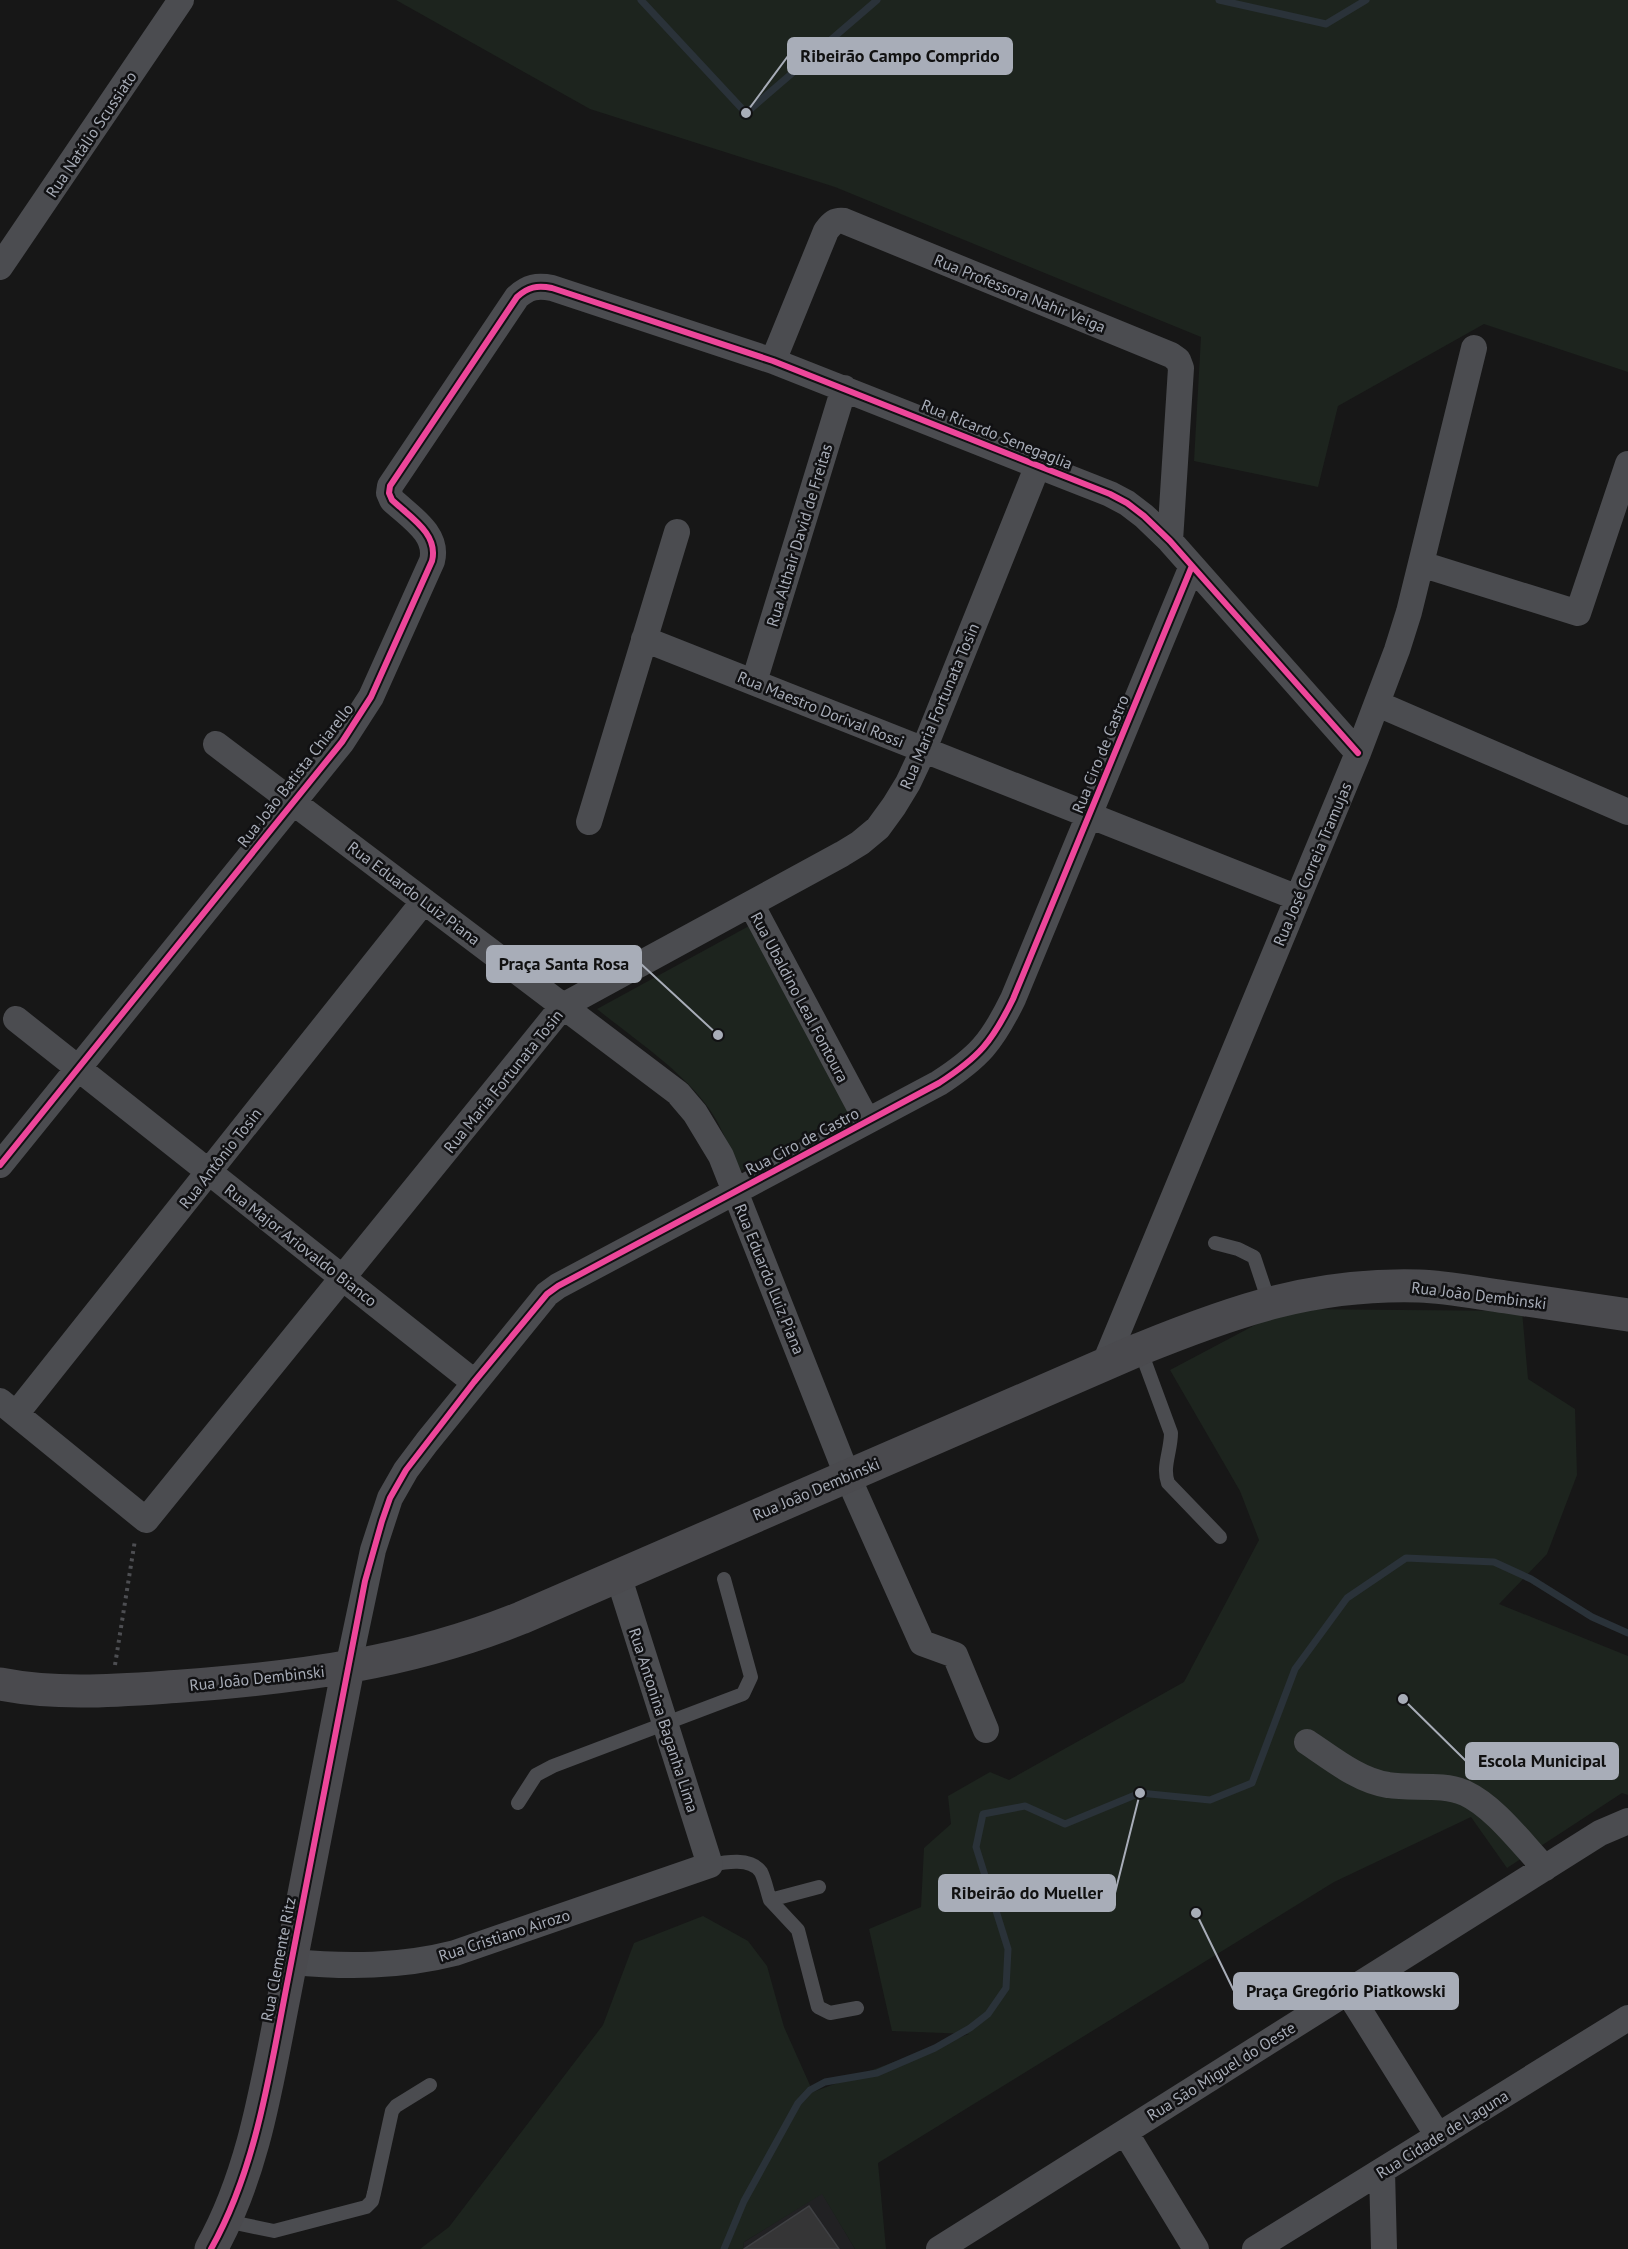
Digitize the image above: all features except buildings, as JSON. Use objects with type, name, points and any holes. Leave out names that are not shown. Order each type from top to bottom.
[{"type":"main road","name":"Rua João Dembinski","points":[[0,1684],[20,1688],[111,1691],[281,1677],[348,1668],[422,1651],[490,1630],[1140,1349],[1229,1314],[1269,1302],[1376,1286],[1421,1286],[1628,1315]]},
{"type":"main road","name":"Rua Clemente Ritz","points":[[211,2249],[226,2221],[241,2183],[254,2139],[348,1668]]},
{"type":"street","name":"Rua Natálio Scussiato","points":[[0,267],[181,0]]},
{"type":"street","name":"Rua Professora Nahir Veiga","points":[[773,361],[826,231],[837,220],[1171,355],[1178,360],[1181,368],[1170,541]]},
{"type":"street","name":"Rua Ricardo Senegaglia","points":[[532,287],[552,288],[773,361],[1038,465],[1127,503],[1170,541],[1358,753]]},
{"type":"street","name":"Rua João Batista Chiarello","points":[[0,1165],[342,741],[371,697],[435,551],[427,533],[392,500],[389,493],[393,478],[517,297],[532,287]]},
{"type":"street","name":"Rua José Correia Tramujas","points":[[1104,1365],[1378,704],[1397,650],[1421,564],[1474,348]]},
{"type":"street","name":"Rua Althair David de Freitas","points":[[754,682],[844,388]]},
{"type":"street","points":[[1421,564],[1578,613],[1628,464]]},
{"type":"street","name":"Rua Maria Fortunata Tosin","points":[[146,1520],[563,1006],[842,854],[878,828],[894,806],[924,749],[1038,465]]},
{"type":"street","points":[[589,822],[677,532]]},
{"type":"street","name":"Rua Ciro de Castro","points":[[348,1668],[373,1550],[390,1498],[406,1470],[427,1442],[547,1294],[558,1286],[939,1083],[961,1069],[982,1051],[1000,1025],[1013,999],[1192,566]]},
{"type":"street","name":"Rua Maestro Dorival Rossi","points":[[644,639],[1298,898]]},
{"type":"street","points":[[1378,704],[1628,812]]},
{"type":"street","name":"Rua Eduardo Luiz Piana","points":[[216,744],[678,1093],[710,1135],[721,1156],[848,1475],[922,1644],[954,1655],[986,1730]]},
{"type":"street","name":"Rua Antônio Tosin","points":[[8,1408],[209,1172],[424,901]]},
{"type":"street","name":"Rua Ubaldino Leal Fontoura","points":[[751,904],[867,1121]]},
{"type":"street","name":"Rua Major Ariovaldo Bianco","points":[[16,1019],[474,1382]]},
{"type":"street","points":[[8,1408],[146,1520]]},
{"type":"street","name":"Rua Antonina Baganha Lima","points":[[618,1575],[710,1865]]},
{"type":"street","points":[[1307,1742],[1370,1780],[1385,1785],[1462,1792],[1479,1800],[1545,1868]]},
{"type":"street","name":"Rua São Miguel do Oeste","points":[[939,2249],[1600,1833],[1628,1821]]},
{"type":"street","name":"Rua Cristiano Airozo","points":[[291,1962],[366,1966],[429,1960],[710,1865]]},
{"type":"street","points":[[1348,1992],[1438,2136]]},
{"type":"street","name":"Rua Cidade de Laguna","points":[[1255,2249],[1628,2018]]},
{"type":"street","points":[[1125,2132],[1196,2249]]},
{"type":"street","points":[[1382,2170],[1384,2249]]},
{"type":"lane","points":[[1215,1243],[1238,1249],[1254,1257],[1269,1302]]},
{"type":"lane","points":[[1140,1349],[1171,1433],[1171,1445],[1164,1473],[1168,1483],[1220,1538]]},
{"type":"lane","points":[[518,1803],[536,1775],[553,1766],[743,1694],[751,1677],[724,1579]]},
{"type":"lane","points":[[710,1865],[728,1862],[750,1864],[756,1867],[761,1873],[770,1900],[798,1930],[819,2007],[830,2013],[857,2008]]},
{"type":"lane","points":[[770,1900],[819,1887]]},
{"type":"lane","points":[[226,2221],[274,2231],[366,2207],[372,2201],[393,2111],[396,2106],[430,2085]]},
{"type":"path","points":[[111,1691],[134,1542],[146,1520]]},
{"type":"shaded area","points":[[396,0],[1628,0],[1628,372],[1484,324],[1338,406],[1318,487],[1194,461],[1201,337],[835,187],[590,109]]},
{"type":"shaded area","points":[[749,926],[850,1111],[739,1172],[719,1125],[699,1096],[657,1056],[597,1009]]},
{"type":"shaded area","points":[[1285,1309],[1522,1311],[1528,1379],[1575,1409],[1577,1475],[1547,1554],[1499,1604],[1628,1656],[1628,1795],[1622,1793],[1507,1868],[1471,1817],[1334,1882],[878,2163],[886,2249],[855,2249],[822,2194],[744,2242],[743,2249],[420,2249],[449,2227],[603,2025],[634,1943],[703,1916],[748,1941],[767,1966],[784,2027],[813,2092],[969,2034],[892,2031],[869,1929],[921,1907],[924,1848],[951,1824],[948,1796],[990,1772],[1009,1780],[1184,1682],[1259,1540],[1240,1491],[1170,1370]]},
{"type":"shaded area","points":[[822,2193],[855,2249],[743,2249],[744,2242]]},
{"type":"waterway","points":[[641,0],[746,113],[877,0]]},
{"type":"waterway","points":[[1219,0],[1326,24],[1366,0]]},
{"type":"waterway","points":[[724,2249],[744,2201],[798,2103],[810,2090],[825,2082],[877,2073],[935,2048],[970,2028],[988,2014],[1006,1988],[1008,1949],[976,1847],[983,1814],[1025,1806],[1065,1824],[1140,1793],[1210,1800],[1252,1783],[1295,1669],[1347,1598],[1406,1558],[1494,1562],[1531,1579],[1592,1617],[1628,1633]]},
{"type":"cycle path","points":[[0,1165],[342,742],[371,697],[432,561],[433,551],[427,534],[392,500],[389,493],[390,486],[517,297],[533,288],[552,288],[773,361],[1110,494],[1127,503],[1170,541],[1358,753]]},
{"type":"cycle path","points":[[211,2249],[240,2185],[260,2117],[365,1581],[390,1498],[406,1470],[474,1382],[547,1294],[558,1286],[939,1083],[964,1065],[991,1038],[1013,999],[1192,566]]},
{"type":"place","name":"Ribeirão Campo Comprido","points":[[746,113]]},
{"type":"place","name":"Praça Santa Rosa","points":[[718,1035]]},
{"type":"place","name":"Escola Municipal","points":[[1403,1699]]},
{"type":"place","name":"Ribeirão do Mueller","points":[[1140,1793]]},
{"type":"place","name":"Praça Gregório Piatkowski","points":[[1196,1913]]}]
